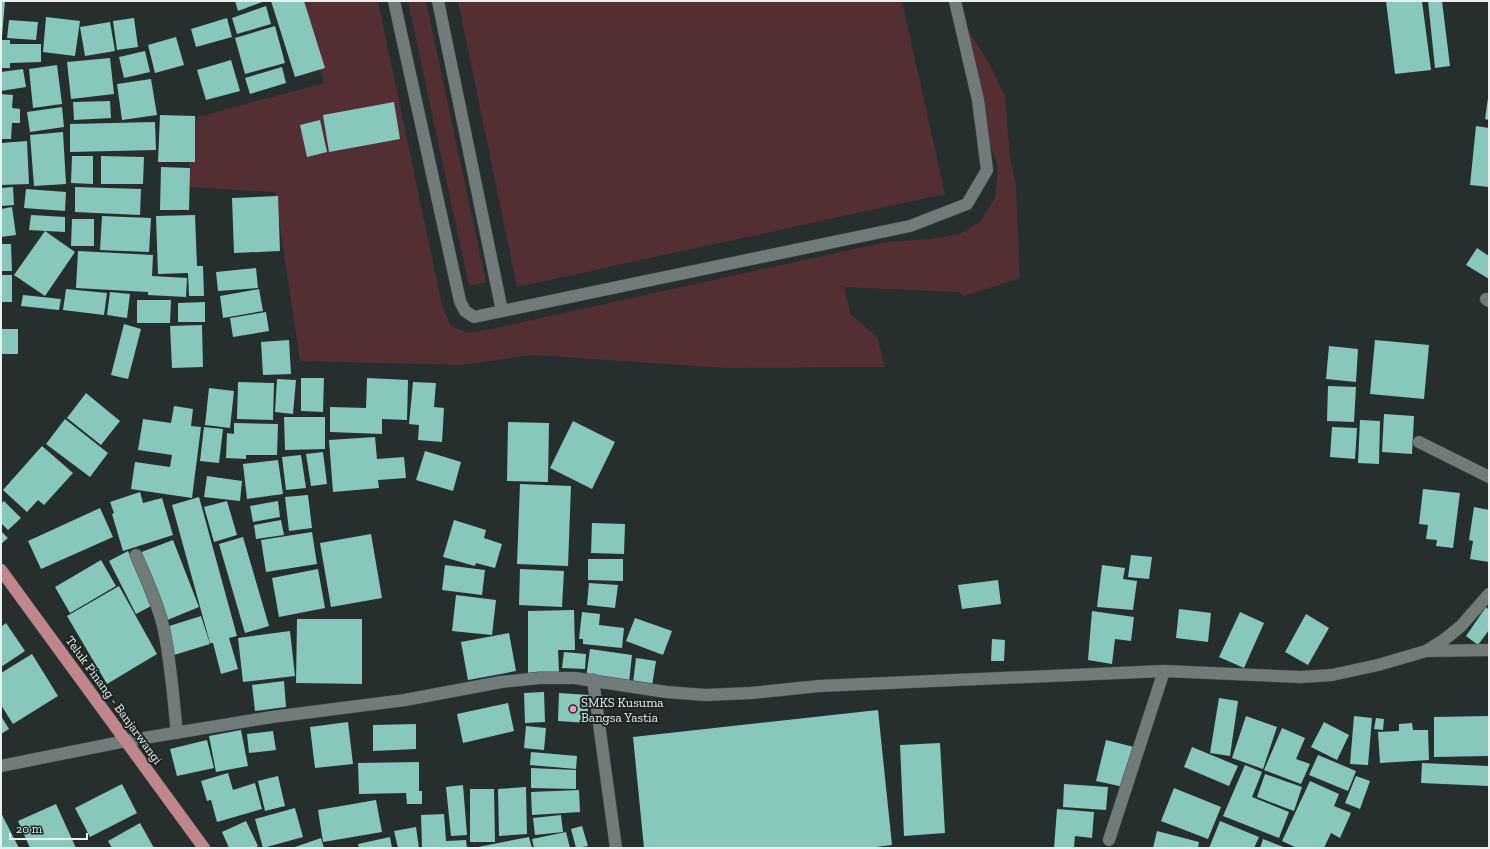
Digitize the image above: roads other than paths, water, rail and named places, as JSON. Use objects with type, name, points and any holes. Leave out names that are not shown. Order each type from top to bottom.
[{"type":"main road","name":"Teluk Pinang - Banjarwangi","points":[[1,570],[204,848]]},
{"type":"street","points":[[394,1],[460,301],[465,311],[474,317],[910,226],[967,204],[987,170],[978,100],[955,1]]},
{"type":"street","points":[[438,1],[502,311]]},
{"type":"street","points":[[1419,442],[1489,477]]},
{"type":"street","points":[[136,555],[154,598],[163,627],[170,666],[177,733]]},
{"type":"street","points":[[1,766],[126,740],[272,717],[412,699],[519,679],[557,677],[593,680],[666,692],[705,695],[751,693],[819,686],[1164,671],[1316,677],[1347,673],[1409,657],[1426,651],[1445,639],[1461,626],[1489,594]]},
{"type":"street","points":[[1426,651],[1489,650]]},
{"type":"street","points":[[1109,840],[1164,671]]},
{"type":"street","points":[[593,680],[616,848]]},
{"type":"place","name":"SMKS Kusuma Bangsa Yastia","points":[[573,709]]}]
